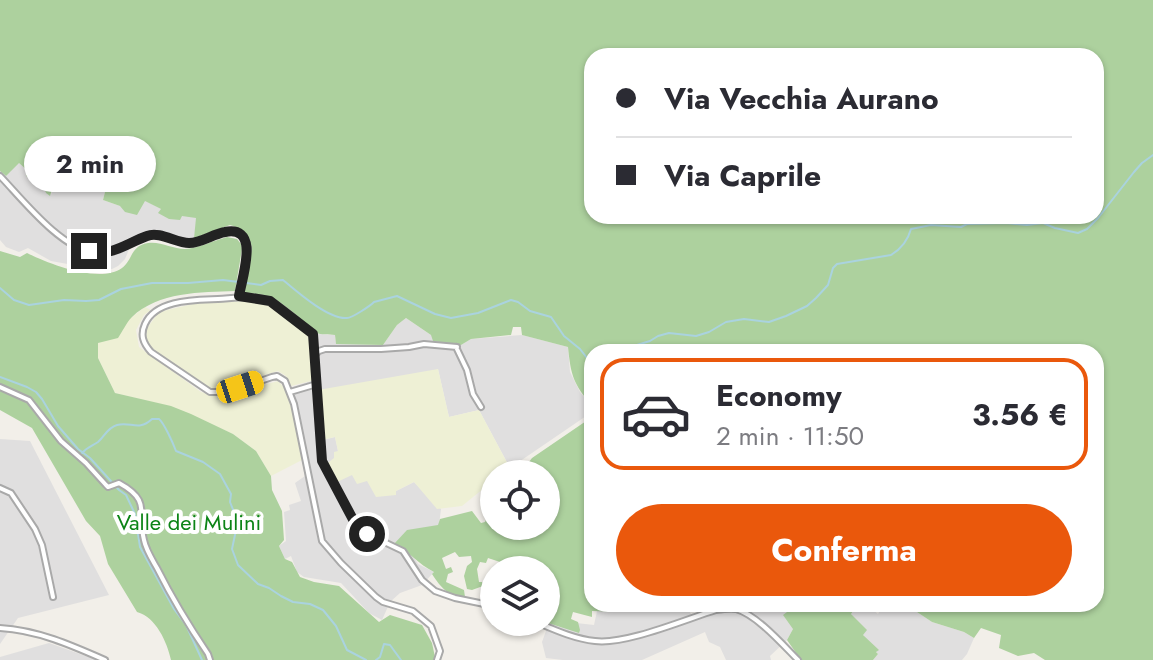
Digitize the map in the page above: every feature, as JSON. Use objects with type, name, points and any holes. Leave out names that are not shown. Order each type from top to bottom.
[{"type":"street","points":[[0,176],[58,236],[96,253],[114,251],[151,234],[191,243],[227,231],[236,232],[247,242],[239,296]]},
{"type":"street","points":[[437,660],[440,651],[431,626],[413,611],[376,597],[322,541],[294,404],[285,381],[277,376],[228,392],[210,392],[145,345],[142,332],[146,320],[162,308],[199,299],[239,296],[270,301],[313,334],[322,461],[356,527],[403,551],[422,580],[435,591],[480,603]]},
{"type":"street","points":[[315,355],[325,349],[381,349],[424,344],[457,347],[473,394],[481,407]]},
{"type":"street","points":[[290,392],[317,384]]},
{"type":"street","points":[[0,387],[29,400],[61,441],[106,485],[115,484],[132,492],[141,502],[145,545],[210,660]]},
{"type":"street","points":[[0,488],[11,493],[35,529],[42,545],[53,597]]},
{"type":"street","points":[[560,631],[599,642],[620,639],[709,612]]},
{"type":"street","points":[[743,612],[766,628],[798,660]]},
{"type":"street","points":[[0,628],[43,635],[105,660]]},
{"type":"shaded area","points":[[18,162],[28,171],[26,176],[40,183],[51,195],[58,170],[77,176],[87,188],[105,192],[103,200],[120,206],[144,200],[161,209],[197,218],[193,245],[148,237],[130,247],[118,266],[101,270],[51,261],[28,248],[19,252],[6,247],[0,240],[0,171],[6,176]]},
{"type":"shaded area","points":[[406,318],[431,335],[461,345],[471,339],[522,335],[568,347],[570,372],[584,397],[584,417],[522,460],[506,460],[479,410],[449,417],[438,369],[323,440],[335,437],[338,451],[352,475],[396,491],[414,482],[441,509],[439,525],[395,544],[411,553],[418,564],[434,572],[422,585],[400,593],[390,602],[382,620],[369,613],[341,583],[304,577],[297,572],[291,556],[285,559],[279,546],[286,541],[284,512],[290,510],[289,505],[301,501],[295,483],[305,476],[286,389],[317,379],[318,334],[335,335],[336,343],[383,345]]},
{"type":"shaded area","points":[[0,439],[30,441],[109,595],[18,618],[0,644]]},
{"type":"shaded area","points":[[597,612],[792,612],[793,629],[787,640],[770,656],[771,660],[726,660],[720,647],[709,642],[705,632],[642,660],[546,658],[542,642],[544,636],[560,636],[560,621],[594,625]]},
{"type":"shaded area","points":[[917,612],[932,622],[974,638],[962,660],[873,660],[878,654],[851,614]]},
{"type":"shaded area","points":[[49,643],[97,660],[0,660],[0,657]]},
{"type":"green space","points":[[0,0],[1153,0],[1153,660],[1045,660],[1034,653],[1018,656],[999,648],[1001,635],[981,628],[974,638],[932,622],[917,612],[1104,612],[1104,344],[584,344],[584,395],[574,379],[568,347],[522,335],[521,327],[513,327],[511,335],[471,339],[461,345],[433,341],[431,335],[406,318],[383,345],[336,344],[335,335],[316,333],[275,299],[243,293],[250,248],[247,235],[240,228],[230,225],[194,238],[196,218],[182,216],[180,220],[169,219],[158,213],[161,209],[145,201],[137,215],[125,212],[120,206],[103,200],[105,192],[78,183],[77,176],[58,171],[50,196],[41,184],[26,176],[28,171],[19,163],[6,176],[0,171]]},
{"type":"green space","name":"Valle dei Mulini","points":[[227,237],[237,239],[242,249],[235,291],[167,298],[132,317],[118,338],[98,343],[98,358],[115,393],[191,414],[233,434],[256,451],[271,476],[272,490],[282,511],[284,540],[279,546],[300,577],[339,586],[379,622],[390,615],[422,625],[432,643],[433,660],[171,660],[160,631],[150,619],[137,612],[108,564],[100,536],[86,521],[32,428],[0,410],[0,251],[20,257],[27,253],[74,271],[101,274],[122,268],[142,245],[153,243],[189,249]]},
{"type":"green space","points":[[239,299],[268,303],[308,335],[315,380],[291,386],[286,376],[278,371],[214,390],[165,359],[149,345],[147,328],[159,312],[201,302]]},
{"type":"green space","points":[[145,307],[151,310],[144,315],[136,330],[139,347],[201,392],[221,397],[278,381],[286,389],[302,460],[271,476],[256,451],[233,434],[172,407],[115,393],[98,358],[98,343]]},
{"type":"green space","points":[[438,369],[449,417],[479,410],[506,460],[480,460],[480,491],[462,506],[437,509],[414,482],[396,491],[396,495],[376,497],[367,481],[357,484],[352,475],[335,483],[324,466],[338,451],[335,437],[322,440],[318,390]]},
{"type":"green space","points":[[584,422],[584,612],[592,612],[592,617],[573,612],[571,619],[578,622],[579,633],[560,627],[560,556],[480,556],[477,569],[480,587],[472,590],[467,589],[464,576],[472,562],[471,556],[459,557],[455,552],[442,558],[446,569],[451,567],[453,572],[448,574],[446,582],[464,590],[465,597],[446,590],[432,574],[434,572],[394,544],[407,530],[438,525],[440,519],[472,511],[480,522],[480,540],[560,540],[560,460],[530,460]]},
{"type":"green space","points":[[787,612],[852,612],[867,630],[863,635],[879,650],[876,652],[878,654],[873,660],[801,660],[787,640],[793,629],[783,615]]},
{"type":"waterway","points":[[1104,210],[1134,172],[1153,155]]},
{"type":"waterway","points":[[640,344],[669,333],[696,336],[726,322],[744,319],[769,322],[786,316],[816,298],[828,285],[837,264],[891,255],[904,244],[911,229],[931,225],[961,227],[967,224]]},
{"type":"waterway","points":[[1016,224],[1035,224]]},
{"type":"waterway","points":[[1045,224],[1078,233],[1092,224]]},
{"type":"waterway","points":[[0,288],[14,300],[29,305],[64,300],[99,300],[121,289],[152,283],[223,280],[261,285],[283,280],[322,310],[347,318],[374,302],[397,296],[451,318],[478,313],[511,300],[530,311],[551,317],[564,336],[584,354]]},
{"type":"waterway","points":[[0,377],[36,392],[58,426],[78,449],[126,495],[135,514],[140,547],[186,625],[202,660]]},
{"type":"waterway","points":[[82,453],[114,426],[138,426],[159,419],[176,451],[203,462],[220,474],[231,494],[236,530],[232,549],[238,565],[258,584],[293,602],[310,604],[323,610],[336,626],[347,650],[366,660]]},
{"type":"waterway","points":[[376,660],[384,644],[390,645],[401,660]]},
{"type":"route","points":[[89,251],[114,251],[151,234],[191,243],[227,231],[236,232],[244,238],[248,248],[239,296],[270,301],[313,334],[322,461],[357,527],[367,534]]}]
